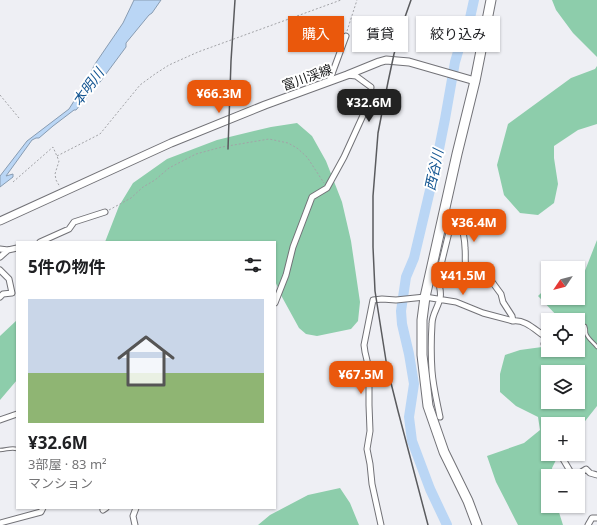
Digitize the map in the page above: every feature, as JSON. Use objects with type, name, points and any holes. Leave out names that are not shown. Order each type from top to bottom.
[{"type":"highway","points":[[477,525],[468,501],[444,452],[428,406],[422,354],[422,320],[425,297],[453,169],[475,81],[491,0]]},
{"type":"main road","name":"富川渓線","points":[[0,221],[171,144],[265,105],[379,62],[386,60],[409,62],[475,81]]},
{"type":"street","points":[[329,82],[346,36]]},
{"type":"street","points":[[276,300],[286,275],[293,247],[312,197],[327,188],[344,157],[365,111],[371,87],[356,76],[347,75]]},
{"type":"street","points":[[42,241],[69,229],[74,222],[105,212]]},
{"type":"street","points":[[440,417],[432,371],[432,323],[433,315],[438,306],[441,294],[438,277],[452,220],[456,216],[459,217],[463,230],[465,269],[467,273],[476,278],[490,279],[501,294],[503,302],[513,320]]},
{"type":"street","points":[[0,249],[8,250],[16,248]]},
{"type":"street","points":[[0,257],[8,250]]},
{"type":"street","points":[[0,270],[9,279],[12,293],[3,294],[0,297]]},
{"type":"street","points":[[381,525],[372,484],[367,449],[370,431],[369,369],[364,345],[373,300],[396,300],[425,297],[456,302],[483,313],[521,321],[541,335]]},
{"type":"street","points":[[0,420],[16,414]]},
{"type":"street","points":[[585,470],[597,475]]},
{"type":"street","points":[[0,522],[41,512],[43,509]]},
{"type":"street","points":[[135,525],[133,516],[136,509]]},
{"type":"street","points":[[588,525],[592,518],[597,518]]},
{"type":"lane","points":[[585,326],[589,339],[597,347]]},
{"type":"lane","points":[[0,450],[16,448]]},
{"type":"path","points":[[57,156],[100,134],[140,85],[169,65],[198,52],[341,0]]},
{"type":"path","points":[[346,36],[357,0]]},
{"type":"path","points":[[0,95],[19,118]]},
{"type":"path","points":[[105,212],[131,198],[169,168],[196,154],[222,147],[269,139],[288,143],[297,148],[307,157],[327,188]]},
{"type":"path","points":[[13,182],[53,147],[59,161],[55,174],[56,180],[63,192]]},
{"type":"green space","points":[[552,0],[597,0],[597,57],[573,33],[556,10]]},
{"type":"green space","points":[[597,66],[597,124],[578,130],[554,146],[554,158],[558,184],[554,203],[538,215],[520,213],[504,195],[497,165],[508,124],[571,78],[595,69]]},
{"type":"green space","points":[[297,123],[312,136],[326,161],[342,202],[351,241],[360,302],[358,321],[351,329],[317,336],[306,334],[299,328],[276,283],[276,241],[105,241],[119,206],[133,183],[167,159],[217,140],[271,127]]},
{"type":"green space","points":[[597,240],[597,406],[585,421],[585,417],[541,417],[541,461],[556,461],[552,469],[541,469],[541,513],[559,513],[563,525],[518,525],[496,482],[487,456],[524,443],[540,430],[538,417],[516,406],[500,392],[500,374],[505,355],[520,350],[541,347],[541,357],[585,357],[585,313],[554,313],[547,305],[585,305],[585,271]]},
{"type":"green space","points":[[16,321],[16,381],[0,400],[0,336]]},
{"type":"green space","points":[[340,488],[350,503],[359,525],[258,525],[270,515],[308,495]]},
{"type":"water","name":"本明川","points":[[134,0],[161,0],[152,13],[126,43],[126,47],[100,82],[76,110],[74,110],[39,138],[32,140],[6,176],[13,174],[13,177],[0,187],[0,176],[27,141],[69,109],[95,64],[123,23]]},
{"type":"waterway","name":"西谷川","points":[[447,525],[430,489],[412,441],[409,417],[414,384],[402,324],[401,311],[406,277],[414,258],[435,169],[455,62],[460,45],[468,27],[474,0]]},
{"type":"railway","points":[[228,149],[235,0]]},
{"type":"railway","points":[[411,0],[394,54],[378,133],[373,196],[373,247],[375,291],[387,367],[428,525]]}]
